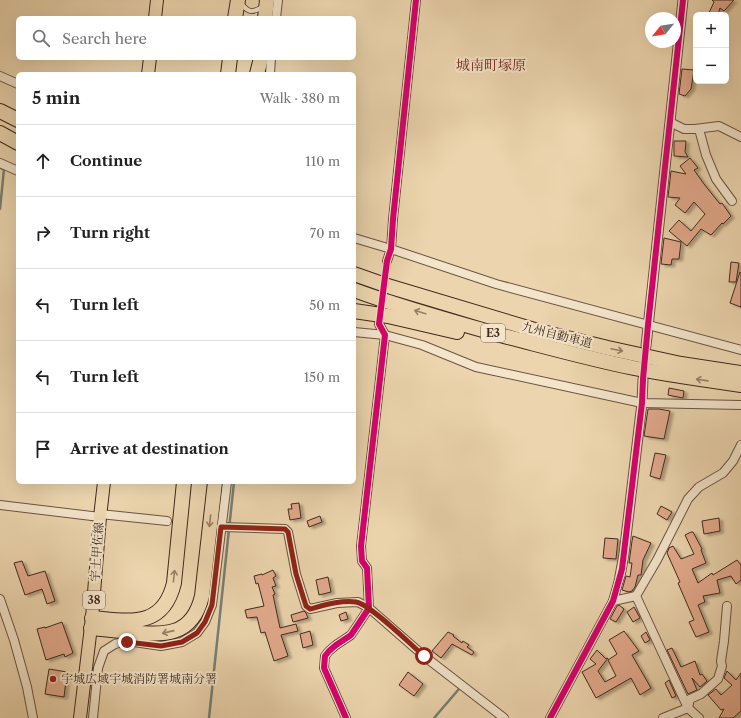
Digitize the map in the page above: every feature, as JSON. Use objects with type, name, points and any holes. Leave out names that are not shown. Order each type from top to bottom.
[{"type":"highway","points":[[235,16],[239,0]]},
{"type":"highway","points":[[265,16],[267,0]]},
{"type":"highway","points":[[228,72],[230,60]]},
{"type":"highway","points":[[258,72],[260,60]]},
{"type":"highway","points":[[0,101],[16,108]]},
{"type":"highway","points":[[0,111],[16,119]]},
{"type":"highway","points":[[0,127],[16,135]]},
{"type":"highway","points":[[0,133],[16,142]]},
{"type":"highway","points":[[356,266],[394,281],[470,306],[538,331]]},
{"type":"highway","name":"九州自動車道","points":[[356,275],[538,331],[674,362],[741,373]]},
{"type":"highway","name":"九州自動車道","points":[[356,291],[390,303],[457,323],[638,374],[685,377],[741,385]]},
{"type":"highway","points":[[356,311],[388,316],[638,374]]},
{"type":"highway","points":[[92,623],[142,620],[152,616],[167,603],[174,583],[184,484]]},
{"type":"highway","points":[[92,623],[153,634],[164,634],[182,628],[189,623],[200,607],[215,484]]},
{"type":"main road","points":[[155,16],[157,0]]},
{"type":"main road","points":[[148,72],[150,60]]},
{"type":"main road","name":"宇土甲佐線","points":[[80,718],[92,623],[104,484]]},
{"type":"street","points":[[276,16],[278,0]]},
{"type":"street","points":[[387,261],[391,249],[416,0]]},
{"type":"street","points":[[646,346],[683,0]]},
{"type":"street","points":[[270,72],[271,60]]},
{"type":"street","points":[[0,76],[16,83]]},
{"type":"street","points":[[670,122],[684,129],[699,129],[719,126],[741,137]]},
{"type":"street","points":[[699,129],[706,155],[716,179],[732,201]]},
{"type":"street","points":[[0,163],[16,170]]},
{"type":"street","points":[[356,239],[496,284],[741,350]]},
{"type":"street","points":[[346,718],[324,668],[325,656],[336,645],[351,635],[369,608],[367,568],[362,561],[361,546],[385,335],[379,324]]},
{"type":"street","points":[[356,332],[385,335],[422,345],[476,367],[642,403],[741,405]]},
{"type":"street","points":[[550,718],[613,601],[620,576],[642,403],[638,374]]},
{"type":"street","points":[[613,601],[636,596],[657,560],[688,499],[699,488],[723,473],[733,461],[741,445]]},
{"type":"street","points":[[93,718],[98,668],[104,651],[115,644],[127,642],[161,646],[182,642],[197,633],[205,622],[212,605],[226,484]]},
{"type":"street","points":[[0,505],[100,516],[167,521]]},
{"type":"street","points":[[221,527],[285,529],[288,532],[296,574],[306,606],[310,609],[337,602],[358,602],[369,608],[424,656],[504,718]]},
{"type":"street","points":[[636,596],[688,708],[699,718]]},
{"type":"street","points":[[0,599],[14,640],[27,687],[33,718]]},
{"type":"street","points":[[688,708],[690,699],[701,694],[718,679],[722,666],[721,661],[727,606]]},
{"type":"street","points":[[663,718],[688,708]]},
{"type":"lane","points":[[239,0],[244,8],[248,11],[252,11],[262,7],[267,0]]},
{"type":"building","points":[[712,0],[734,0],[724,11],[720,8],[719,12],[709,12],[714,2]]},
{"type":"building","points":[[682,69],[693,70],[691,89],[685,96],[679,94]]},
{"type":"building","points":[[674,141],[686,141],[685,152],[688,157],[674,156]]},
{"type":"building","points":[[690,158],[698,168],[694,170],[731,216],[711,235],[701,229],[687,246],[669,231],[679,220],[691,231],[705,214],[694,202],[685,213],[675,205],[680,198],[668,197],[671,171],[686,174],[680,166]]},
{"type":"building","points":[[664,238],[681,242],[679,259],[672,259],[671,265],[661,264]]},
{"type":"building","points":[[731,262],[739,263],[736,282],[729,282]]},
{"type":"building","points":[[740,272],[741,273],[741,307],[730,303]]},
{"type":"building","points":[[669,388],[684,391],[683,398],[668,395]]},
{"type":"building","points":[[648,409],[670,411],[664,439],[644,436]]},
{"type":"building","points":[[655,453],[666,455],[660,479],[650,476]]},
{"type":"building","points":[[299,503],[301,518],[290,520],[288,509],[292,509],[291,504]]},
{"type":"building","points":[[661,506],[672,512],[667,520],[657,514]]},
{"type":"building","points":[[320,516],[322,522],[309,527],[307,521]]},
{"type":"building","points":[[719,518],[720,531],[704,534],[702,521]]},
{"type":"building","points":[[693,532],[702,549],[701,550],[706,563],[692,569],[698,583],[712,573],[713,575],[737,560],[741,565],[741,580],[736,584],[731,576],[717,580],[720,593],[703,596],[705,602],[698,605],[709,632],[696,637],[689,622],[694,620],[678,583],[680,582],[667,553],[669,548],[673,546],[681,559],[694,554],[685,535]]},
{"type":"building","points":[[633,536],[651,543],[643,560],[641,575],[638,575],[635,587],[629,592],[622,590],[626,576],[630,577],[632,563],[629,563]]},
{"type":"building","points":[[605,538],[618,539],[616,559],[603,558]]},
{"type":"building","points":[[22,561],[28,576],[45,571],[55,601],[47,604],[42,589],[25,595],[14,563]]},
{"type":"building","points":[[273,570],[276,576],[273,578],[276,586],[272,587],[275,594],[273,595],[280,628],[296,624],[298,631],[281,635],[288,656],[274,661],[265,632],[261,633],[257,617],[247,618],[245,610],[264,606],[258,583],[256,584],[254,576],[262,575]]},
{"type":"building","points":[[328,577],[331,592],[319,595],[316,580]]},
{"type":"building","points":[[619,605],[624,609],[616,622],[610,619]]},
{"type":"building","points":[[634,607],[640,618],[633,622],[627,612]]},
{"type":"building","points":[[304,611],[308,618],[293,622],[291,615]]},
{"type":"building","points":[[346,612],[348,619],[341,621],[339,615]]},
{"type":"building","points":[[62,622],[73,653],[65,657],[64,654],[46,660],[37,629]]},
{"type":"building","points":[[310,631],[313,645],[303,648],[300,634]]},
{"type":"building","points":[[624,631],[639,651],[632,655],[651,688],[640,695],[631,678],[596,698],[582,672],[596,664],[590,659],[597,650],[606,659],[608,658],[598,671],[605,682],[616,676],[608,660],[617,654],[609,640]]},
{"type":"building","points":[[448,632],[454,635],[453,636],[462,643],[463,641],[469,645],[467,647],[474,652],[472,655],[452,644],[441,658],[432,651]]},
{"type":"building","points":[[646,632],[650,640],[645,643],[641,636]]},
{"type":"building","points":[[672,648],[681,667],[695,661],[700,675],[702,674],[707,681],[700,687],[692,678],[697,690],[688,694],[667,650]]},
{"type":"building","points":[[49,669],[67,672],[64,697],[45,694]]},
{"type":"building","points":[[727,671],[736,680],[741,673],[741,711],[733,718],[719,718],[724,709],[721,710],[708,695],[716,689],[721,695],[732,685],[724,678]]},
{"type":"building","points":[[408,672],[423,684],[414,696],[399,685]]},
{"type":"building","points":[[669,680],[676,696],[672,698],[665,683]]},
{"type":"waterway","points":[[0,168],[4,169],[0,209]]},
{"type":"waterway","points":[[209,718],[234,484]]},
{"type":"waterway","points":[[434,718],[459,689]]},
{"type":"tunnel","points":[[382,304],[387,261]]},
{"type":"cycle path","points":[[346,718],[324,668],[325,656],[336,645],[351,635],[369,608],[367,568],[362,561],[361,546],[385,335],[379,324],[387,261],[391,249],[416,0]]},
{"type":"cycle path","points":[[550,718],[613,601],[622,569],[642,403],[648,325],[683,0]]},
{"type":"place","name":"宇城広域宇城消防署城南分署","points":[[53,679]]},
{"type":"district","name":"城南町塚原","points":[[491,65]]},
{"type":"route","points":[[127,642],[161,646],[182,642],[197,633],[205,622],[212,605],[221,527],[285,529],[288,532],[296,574],[306,606],[310,609],[337,602],[358,602],[369,608],[424,656]]}]
